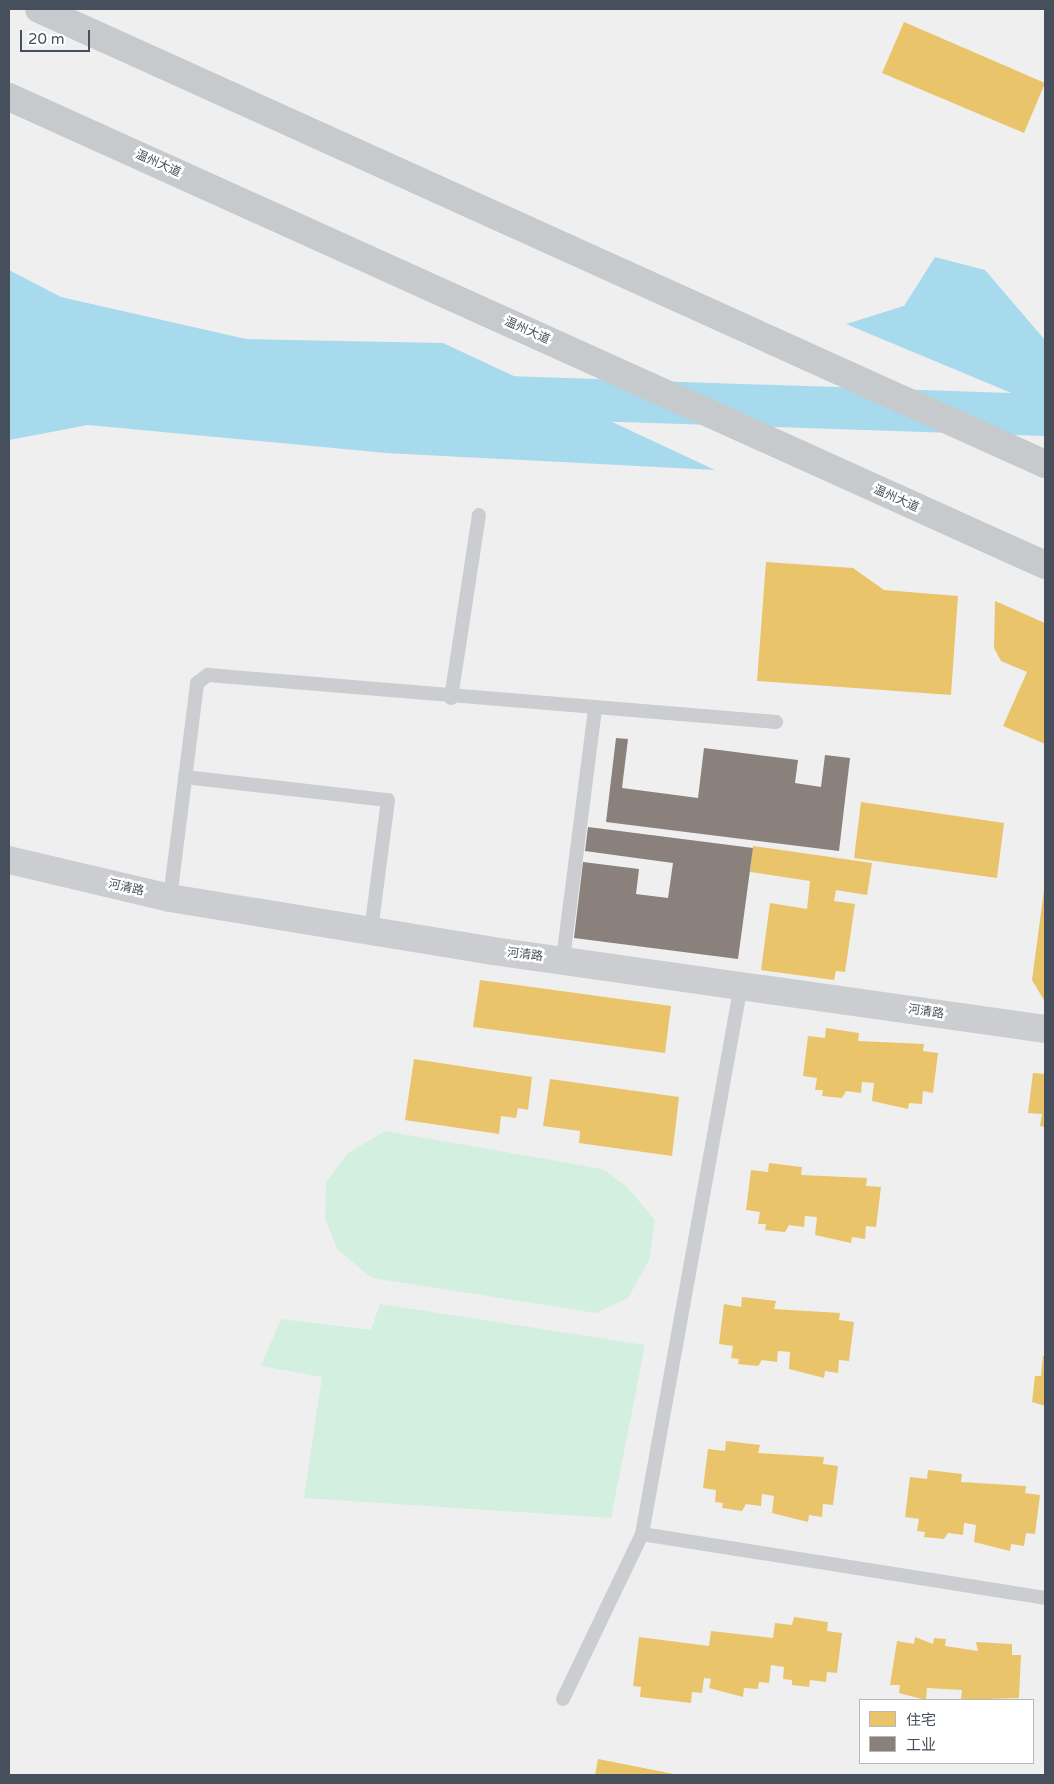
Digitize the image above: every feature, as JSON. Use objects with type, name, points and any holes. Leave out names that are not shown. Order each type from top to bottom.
[{"type":"main road","points":[[39,9],[751,333],[1045,464]]},
{"type":"main road","name":"温州大道","points":[[9,97],[886,495],[1045,565]]},
{"type":"street","name":"河清路","points":[[9,860],[170,898],[370,931],[1045,1029]]},
{"type":"lane","points":[[451,698],[479,515]]},
{"type":"lane","points":[[170,898],[197,683],[208,675],[451,698],[776,722]]},
{"type":"lane","points":[[563,959],[595,709]]},
{"type":"lane","points":[[185,777],[388,800],[370,931]]},
{"type":"lane","points":[[563,1699],[642,1534],[741,985]]},
{"type":"lane","points":[[642,1534],[1045,1598]]},
{"type":"green space","points":[[385,1131],[603,1169],[626,1186],[655,1220],[649,1260],[628,1298],[596,1313],[372,1278],[337,1249],[325,1218],[326,1182],[348,1153]]},
{"type":"green space","points":[[380,1304],[645,1345],[611,1518],[304,1498],[322,1377],[261,1366],[281,1319],[371,1330]]},
{"type":"water","points":[[935,257],[985,270],[1045,340],[1045,407],[846,324],[904,306]]},
{"type":"water","points":[[9,270],[61,297],[246,339],[443,343],[715,470],[386,453],[88,425],[9,440]]},
{"type":"building: 住宅","points":[[904,22],[1045,83],[1024,133],[882,73]]},
{"type":"building: 住宅","points":[[766,562],[853,568],[884,590],[958,596],[951,695],[757,681]]},
{"type":"building: 住宅","points":[[995,601],[1045,623],[1045,744],[1003,726],[1027,672],[1001,661],[994,648]]},
{"type":"building: 住宅","points":[[861,802],[1004,823],[997,878],[854,858]]},
{"type":"building: 住宅","points":[[753,846],[872,863],[867,895],[836,890],[834,901],[855,904],[845,972],[836,971],[834,980],[761,970],[770,903],[807,909],[810,881],[750,872]]},
{"type":"building: 住宅","points":[[1045,890],[1045,1002],[1032,980]]},
{"type":"building: 住宅","points":[[480,980],[671,1006],[665,1053],[473,1027]]},
{"type":"building: 住宅","points":[[826,1028],[859,1033],[858,1041],[924,1044],[923,1051],[938,1053],[933,1093],[923,1091],[922,1104],[909,1103],[908,1109],[872,1101],[874,1083],[862,1082],[861,1093],[846,1091],[842,1098],[822,1096],[823,1090],[815,1090],[817,1078],[803,1076],[808,1036],[825,1038]]},
{"type":"building: 住宅","points":[[414,1059],[532,1077],[528,1110],[518,1108],[516,1118],[501,1116],[499,1134],[405,1120]]},
{"type":"building: 住宅","points":[[1033,1073],[1045,1074],[1045,1127],[1040,1126],[1042,1114],[1028,1113]]},
{"type":"building: 住宅","points":[[550,1079],[679,1097],[672,1156],[579,1143],[580,1131],[543,1126]]},
{"type":"building: 住宅","points":[[769,1163],[802,1167],[801,1175],[867,1178],[866,1186],[881,1187],[876,1227],[866,1226],[865,1239],[852,1237],[851,1243],[815,1235],[817,1217],[805,1216],[804,1227],[789,1225],[785,1232],[765,1230],[766,1224],[758,1224],[760,1212],[746,1210],[751,1170],[768,1172]]},
{"type":"building: 住宅","points":[[742,1297],[776,1301],[774,1309],[840,1313],[839,1320],[854,1322],[849,1361],[839,1360],[838,1373],[825,1371],[824,1378],[789,1369],[790,1352],[778,1351],[777,1362],[762,1360],[758,1366],[738,1364],[739,1359],[731,1358],[733,1346],[719,1344],[724,1304],[741,1307]]},
{"type":"building: 住宅","points":[[1043,1356],[1045,1356],[1045,1406],[1032,1402],[1035,1376],[1041,1376]]},
{"type":"building: 住宅","points":[[726,1441],[760,1445],[758,1453],[824,1457],[823,1464],[838,1466],[833,1505],[823,1504],[822,1517],[809,1515],[808,1522],[772,1513],[774,1496],[762,1494],[761,1506],[746,1504],[742,1511],[722,1508],[723,1503],[715,1502],[716,1490],[703,1488],[708,1449],[725,1451]]},
{"type":"building: 住宅","points":[[928,1470],[962,1474],[961,1482],[1026,1486],[1025,1493],[1040,1495],[1035,1534],[1026,1533],[1024,1546],[1011,1544],[1010,1551],[974,1542],[976,1525],[964,1523],[963,1535],[948,1533],[944,1539],[924,1537],[925,1532],[917,1531],[919,1519],[905,1517],[910,1477],[927,1479]]},
{"type":"building: 住宅","points":[[794,1617],[828,1622],[827,1631],[842,1633],[837,1673],[827,1672],[826,1682],[810,1680],[809,1687],[792,1685],[792,1680],[783,1679],[784,1667],[771,1665],[769,1683],[759,1682],[758,1689],[744,1688],[743,1697],[709,1688],[711,1679],[704,1678],[702,1693],[692,1692],[691,1703],[640,1697],[641,1687],[633,1686],[639,1637],[709,1646],[711,1631],[773,1638],[775,1623],[792,1625]]},
{"type":"building: 住宅","points":[[915,1637],[933,1644],[934,1638],[946,1639],[945,1646],[978,1651],[976,1642],[1012,1644],[1012,1655],[1021,1655],[1019,1698],[961,1699],[962,1690],[927,1688],[926,1699],[899,1693],[900,1685],[890,1685],[897,1641],[914,1644]]},
{"type":"building: 住宅","points":[[598,1759],[674,1774],[674,1775],[595,1775]]},
{"type":"building: 工业","points":[[616,738],[628,739],[622,788],[698,798],[704,748],[798,760],[795,783],[821,787],[825,755],[850,758],[839,851],[606,822]]},
{"type":"building: 工业","points":[[588,827],[753,848],[738,959],[574,938],[583,862],[639,869],[636,894],[668,898],[673,863],[585,851]]},
{"type":"waterway","points":[[504,397],[1045,415]]}]
